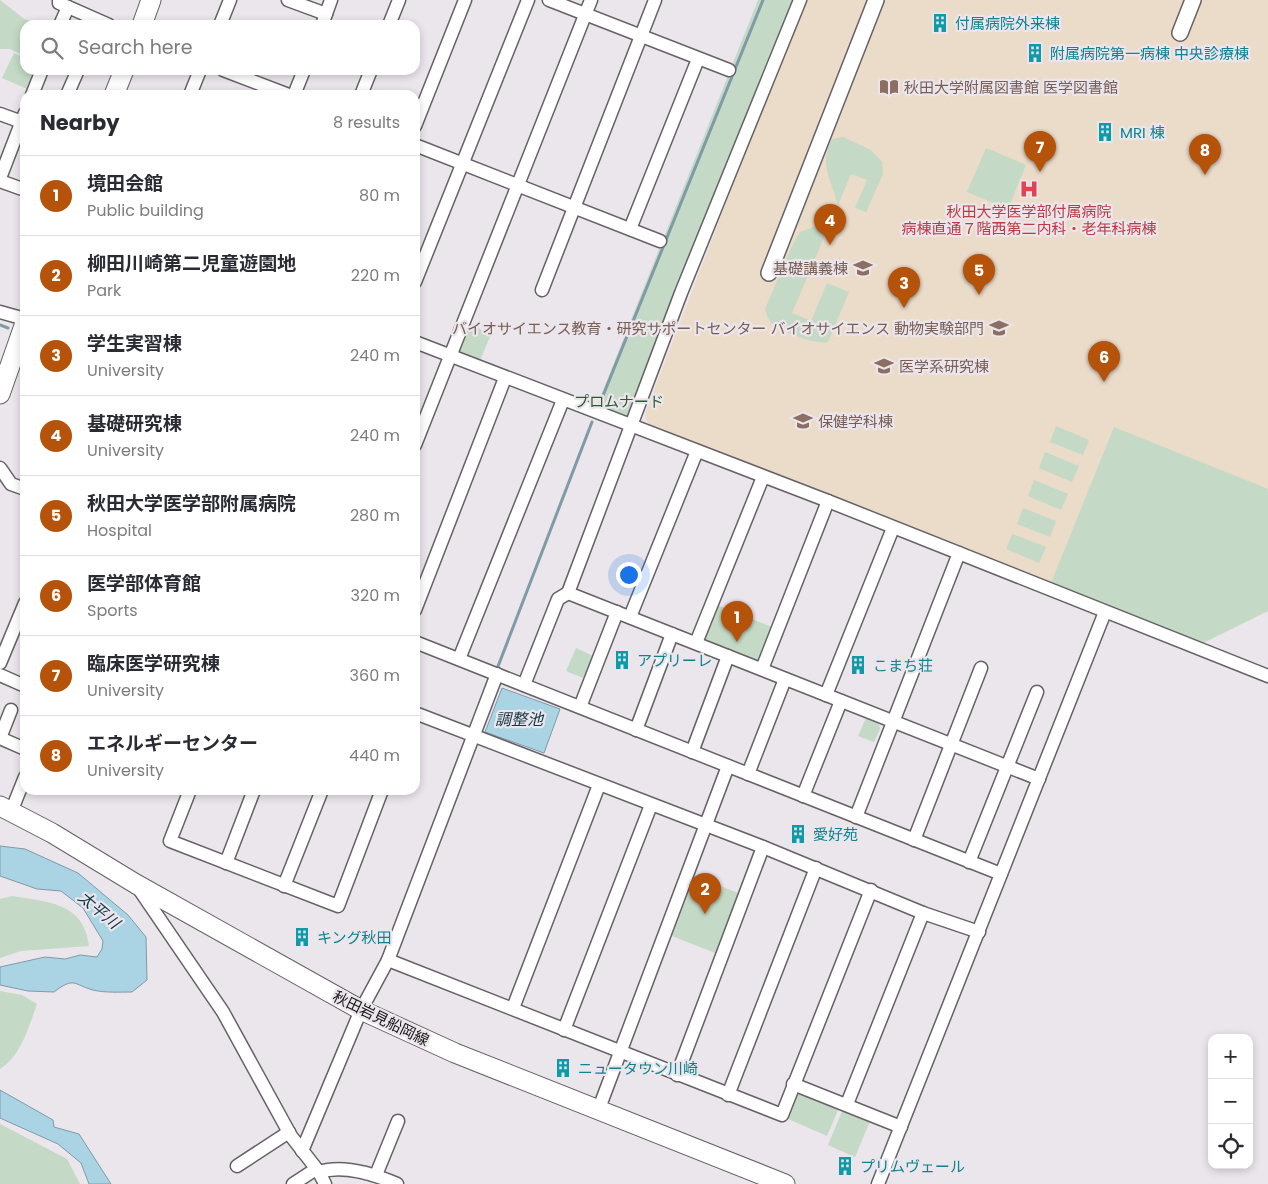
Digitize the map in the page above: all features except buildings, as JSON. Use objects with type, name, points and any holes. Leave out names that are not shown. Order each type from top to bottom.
[{"type":"main road","points":[[144,20],[151,0]]},
{"type":"main road","points":[[116,90],[122,75]]},
{"type":"main road","points":[[0,394],[20,337]]},
{"type":"main road","name":"秋田岩見船岡線","points":[[5,809],[52,833],[136,884],[361,1010],[455,1054],[785,1184]]},
{"type":"street","points":[[222,20],[230,0]]},
{"type":"street","points":[[288,0],[324,20],[331,0]]},
{"type":"street","points":[[391,20],[399,0]]},
{"type":"street","points":[[420,113],[465,0]]},
{"type":"street","points":[[420,270],[528,0]]},
{"type":"street","points":[[549,0],[729,70]]},
{"type":"street","points":[[420,432],[591,0]]},
{"type":"street","points":[[542,290],[656,0]]},
{"type":"street","points":[[524,685],[558,599],[568,592],[681,293],[800,0]]},
{"type":"street","points":[[770,273],[876,0]]},
{"type":"street","points":[[1180,33],[1193,0]]},
{"type":"street","points":[[61,20],[63,4],[94,20]]},
{"type":"street","points":[[630,229],[698,59]]},
{"type":"street","points":[[34,90],[40,75]]},
{"type":"street","points":[[70,90],[76,75]]},
{"type":"street","points":[[192,90],[198,75]]},
{"type":"street","points":[[236,75],[276,90]]},
{"type":"street","points":[[296,90],[302,75]]},
{"type":"street","points":[[363,90],[369,75]]},
{"type":"street","points":[[0,114],[20,117]]},
{"type":"street","points":[[20,126],[0,179],[20,188]]},
{"type":"street","points":[[420,148],[464,163],[660,241]]},
{"type":"street","points":[[0,312],[20,318]]},
{"type":"street","points":[[420,344],[630,427],[828,501],[1268,676]]},
{"type":"street","points":[[420,597],[506,378]]},
{"type":"street","points":[[459,659],[562,400]]},
{"type":"street","points":[[630,617],[698,451]]},
{"type":"street","points":[[0,468],[11,484],[20,487]]},
{"type":"street","points":[[696,643],[763,477]]},
{"type":"street","points":[[762,669],[828,501]]},
{"type":"street","points":[[826,695],[893,528]]},
{"type":"street","points":[[856,817],[959,553]]},
{"type":"street","points":[[568,592],[1039,779]]},
{"type":"street","points":[[580,707],[617,612]]},
{"type":"street","points":[[878,1184],[1105,612]]},
{"type":"street","points":[[0,663],[20,615]]},
{"type":"street","points":[[636,730],[672,634]]},
{"type":"street","points":[[420,644],[1001,874]]},
{"type":"street","points":[[692,752],[728,656]]},
{"type":"street","points":[[914,840],[981,668]]},
{"type":"street","points":[[302,1151],[361,1010],[388,960],[497,674]]},
{"type":"street","points":[[0,675],[20,684]]},
{"type":"street","points":[[748,774],[785,678]]},
{"type":"street","points":[[969,862],[1037,692]]},
{"type":"street","points":[[802,796],[841,700]]},
{"type":"street","points":[[11,710],[0,738],[20,747]]},
{"type":"street","points":[[420,715],[763,847],[923,913],[979,932]]},
{"type":"street","points":[[598,1110],[728,766]]},
{"type":"street","points":[[5,809],[20,785]]},
{"type":"street","points":[[513,1008],[599,785]]},
{"type":"street","points":[[188,795],[170,842],[338,906],[380,795]]},
{"type":"street","points":[[226,863],[252,795]]},
{"type":"street","points":[[284,886],[320,795]]},
{"type":"street","points":[[564,1030],[651,805]]},
{"type":"street","points":[[677,1074],[763,847]]},
{"type":"street","points":[[728,1095],[816,868]]},
{"type":"street","points":[[136,884],[223,1012],[289,1132],[320,1175]]},
{"type":"street","points":[[388,960],[782,1115],[871,890]]},
{"type":"street","points":[[846,1104],[923,913]]},
{"type":"street","points":[[794,1084],[901,1127]]},
{"type":"street","points":[[376,1175],[398,1121]]},
{"type":"street","points":[[238,1166],[289,1132]]},
{"type":"street","points":[[294,1184],[320,1175],[326,1170],[376,1175],[397,1184]]},
{"type":"shaded area","points":[[804,0],[1268,0],[1268,611],[1203,643],[649,424],[645,417],[646,411]]},
{"type":"green space","points":[[0,0],[27,20],[20,20],[20,54],[10,49],[0,49]]},
{"type":"green space","name":"プロムナード","points":[[758,0],[797,0],[630,427],[594,413]]},
{"type":"green space","points":[[14,53],[20,56],[20,75],[33,75],[27,89],[2,78]]},
{"type":"green space","points":[[843,137],[871,150],[882,162],[883,174],[866,212],[855,208],[867,180],[851,174],[838,205],[830,180],[826,164],[828,148],[832,139]]},
{"type":"green space","points":[[986,148],[1026,165],[1008,209],[967,192]]},
{"type":"green space","points":[[831,221],[792,313],[811,321],[827,283],[849,292],[828,342],[816,342],[801,338],[775,326],[771,323],[765,309],[800,232]]},
{"type":"green space","points":[[469,324],[491,334],[479,363],[461,356],[458,348]]},
{"type":"green space","points":[[1056,426],[1089,440],[1083,455],[1050,442]]},
{"type":"green space","points":[[1114,427],[1268,489],[1268,611],[1203,643],[1051,583]]},
{"type":"green space","points":[[1045,452],[1079,466],[1072,482],[1039,468]]},
{"type":"green space","points":[[1034,480],[1068,494],[1061,510],[1028,496]]},
{"type":"green space","points":[[1023,508],[1056,521],[1050,537],[1017,524]]},
{"type":"green space","points":[[1012,534],[1046,547],[1039,563],[1006,549]]},
{"type":"green space","points":[[712,603],[777,629],[762,669],[696,643]]},
{"type":"green space","points":[[576,648],[593,656],[583,678],[566,671]]},
{"type":"green space","points":[[866,718],[879,724],[880,729],[874,742],[858,736]]},
{"type":"green space","points":[[695,876],[738,893],[715,953],[672,936]]},
{"type":"green space","points":[[12,896],[50,903],[72,912],[80,920],[86,931],[89,946],[21,951],[0,958],[0,899]]},
{"type":"green space","points":[[0,991],[22,995],[37,1004],[19,1049],[0,1069]]},
{"type":"green space","points":[[802,1092],[839,1108],[827,1136],[786,1118],[795,1097]]},
{"type":"green space","points":[[843,1109],[870,1121],[855,1157],[828,1145]]},
{"type":"green space","points":[[0,1124],[67,1159],[80,1184],[0,1184]]},
{"type":"water","name":"調整池","points":[[502,688],[560,709],[544,753],[485,732]]},
{"type":"water","name":"太平川","points":[[0,846],[25,849],[78,873],[128,915],[146,937],[147,980],[132,992],[98,991],[74,983],[66,984],[54,992],[28,991],[0,985],[0,967],[45,957],[65,959],[80,955],[97,957],[102,949],[103,941],[83,908],[61,891],[37,889],[0,876]]},
{"type":"water","points":[[0,1090],[53,1120],[54,1127],[79,1134],[111,1184],[89,1184],[81,1163],[58,1144],[0,1118]]},
{"type":"waterway","points":[[598,408],[763,0]]},
{"type":"waterway","points":[[0,325],[8,328]]},
{"type":"waterway","points":[[497,669],[592,422]]},
{"type":"place","name":"付属病院外来棟","points":[[940,23]]},
{"type":"place","name":"附属病院第一病棟 中央診療棟","points":[[1035,53]]},
{"type":"place","name":"秋田大学附属図書館 医学図書館","points":[[889,87]]},
{"type":"place","name":"MRI 棟","points":[[1105,132]]},
{"type":"place","name":"臨床医学研究棟","points":[[1040,172]]},
{"type":"place","name":"エネルギーセンター","points":[[1205,175]]},
{"type":"place","name":"秋田大学医学部付属病院 病棟直通７階西第二内科・老年科病棟","points":[[1029,189]]},
{"type":"place","name":"基礎研究棟","points":[[830,245]]},
{"type":"place","name":"基礎講義棟","points":[[863,268]]},
{"type":"place","name":"秋田大学医学部附属病院","points":[[979,295]]},
{"type":"place","name":"学生実習棟","points":[[904,308]]},
{"type":"place","name":"バイオサイエンス教育・研究サポートセンター バイオサイエンス 動物実験部門","points":[[999,328]]},
{"type":"place","name":"医学系研究棟","points":[[884,366]]},
{"type":"place","name":"医学部体育館","points":[[1104,382]]},
{"type":"place","name":"保健学科棟","points":[[803,421]]},
{"type":"place","name":"境田会館","points":[[737,642]]},
{"type":"place","name":"アプリーレ","points":[[622,660]]},
{"type":"place","name":"こまち荘","points":[[858,665]]},
{"type":"place","name":"愛好苑","points":[[798,834]]},
{"type":"place","name":"柳田川崎第二児童遊園地","points":[[705,914]]},
{"type":"place","name":"キング秋田","points":[[302,937]]},
{"type":"place","name":"ニュータウン川崎","points":[[563,1068]]},
{"type":"place","name":"プリムヴェール","points":[[845,1166]]}]
